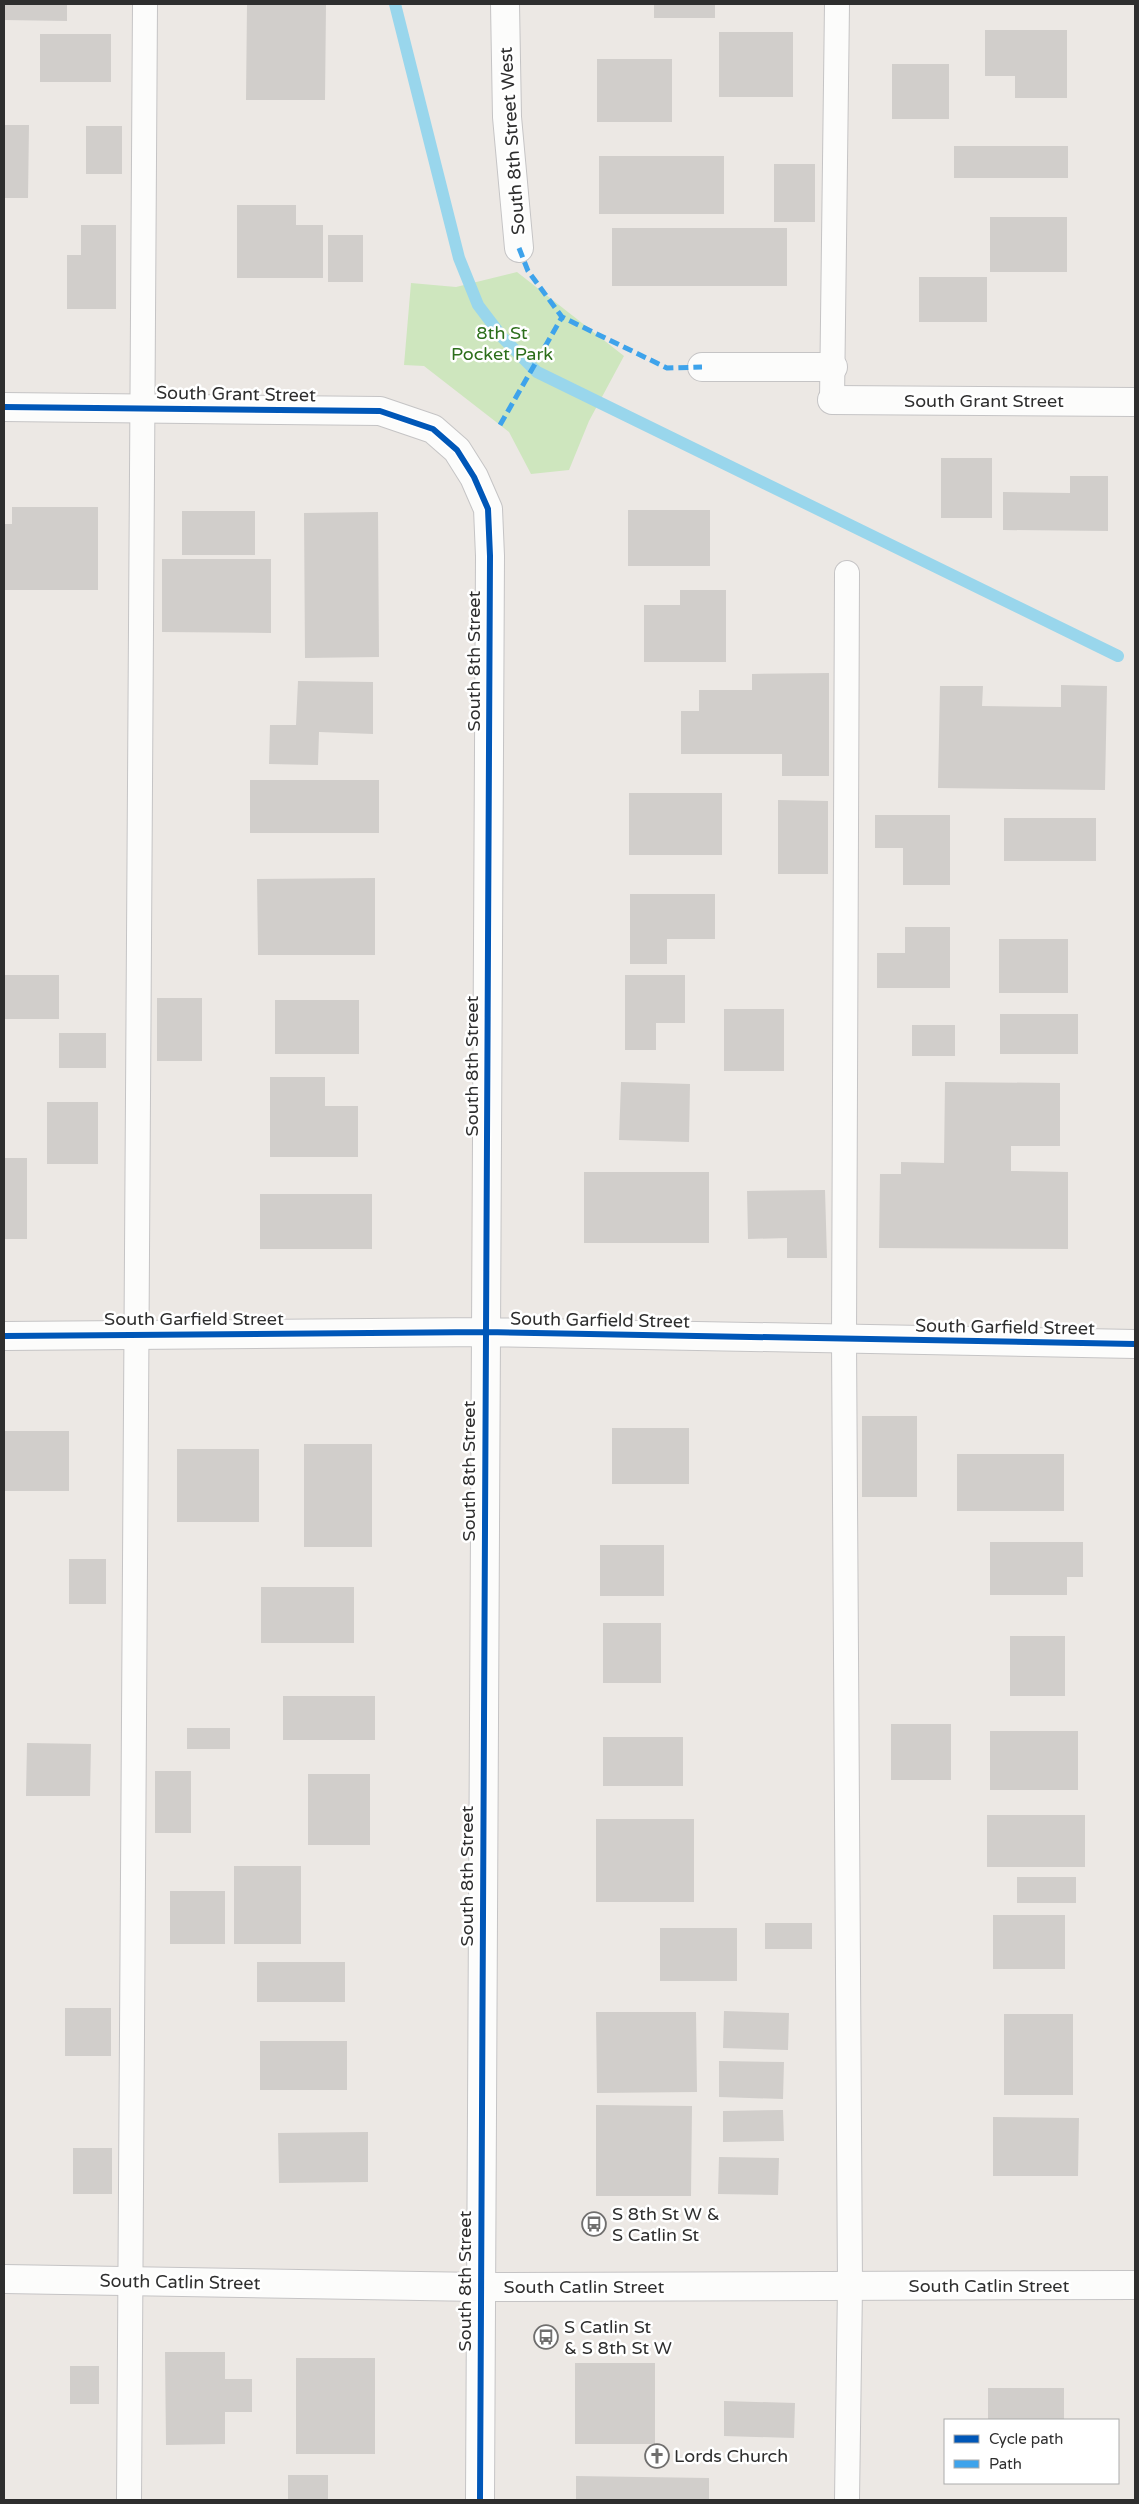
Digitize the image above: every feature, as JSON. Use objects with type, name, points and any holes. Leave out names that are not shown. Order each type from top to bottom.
[{"type":"street","name":"South 8th Street West","points":[[506,4],[507,117],[519,248]]},
{"type":"street","points":[[702,367],[833,367]]},
{"type":"street","name":"South Grant Street","points":[[832,400],[1135,402]]},
{"type":"street","name":"South Grant Street","points":[[4,407],[380,411],[433,428],[457,450]]},
{"type":"street","name":"South 8th Street","points":[[457,450],[474,477],[488,510],[490,556],[480,2500]]},
{"type":"street","name":"South Garfield Street","points":[[4,1336],[485,1332],[1135,1344]]},
{"type":"street","name":"South Catlin Street","points":[[4,2279],[480,2287],[1135,2285]]},
{"type":"lane","points":[[129,2500],[145,4]]},
{"type":"lane","points":[[832,400],[837,4]]},
{"type":"lane","points":[[847,573],[844,1340],[850,2286],[847,2500]]},
{"type":"green space","name":"8th St Pocket Park","points":[[517,272],[624,356],[589,421],[569,470],[531,474],[509,432],[424,366],[404,365],[411,283],[456,287]]},
{"type":"building","points":[[4,4],[67,4],[67,21],[4,20]]},
{"type":"building","points":[[247,4],[326,4],[325,100],[246,100]]},
{"type":"building","points":[[654,4],[715,4],[715,18],[654,18]]},
{"type":"building","points":[[985,30],[1067,30],[1067,98],[1015,98],[1015,76],[985,76]]},
{"type":"building","points":[[719,32],[793,32],[793,97],[719,97]]},
{"type":"building","points":[[40,34],[111,34],[111,82],[40,82]]},
{"type":"building","points":[[597,59],[672,59],[672,122],[597,122]]},
{"type":"building","points":[[892,64],[949,64],[949,119],[892,119]]},
{"type":"building","points":[[4,125],[29,125],[28,198],[4,198]]},
{"type":"building","points":[[86,126],[122,126],[122,174],[86,174]]},
{"type":"building","points":[[954,146],[1068,146],[1068,178],[954,178]]},
{"type":"building","points":[[599,156],[724,156],[724,214],[599,214]]},
{"type":"building","points":[[774,164],[815,164],[815,222],[774,222]]},
{"type":"building","points":[[237,205],[296,205],[296,225],[323,225],[323,278],[237,278]]},
{"type":"building","points":[[990,217],[1067,217],[1067,272],[990,272]]},
{"type":"building","points":[[81,225],[116,225],[116,309],[67,309],[67,255],[81,255]]},
{"type":"building","points":[[612,228],[787,228],[787,286],[612,286]]},
{"type":"building","points":[[328,235],[363,235],[363,282],[328,282]]},
{"type":"building","points":[[919,277],[987,277],[987,322],[919,322]]},
{"type":"building","points":[[941,458],[992,458],[992,518],[941,518]]},
{"type":"building","points":[[1070,476],[1108,476],[1108,531],[1003,530],[1003,492],[1070,493]]},
{"type":"building","points":[[12,507],[98,507],[98,590],[4,590],[4,524],[12,524]]},
{"type":"building","points":[[628,510],[710,510],[710,566],[628,566]]},
{"type":"building","points":[[182,511],[255,511],[255,555],[182,555]]},
{"type":"building","points":[[378,512],[379,657],[305,658],[304,513]]},
{"type":"building","points":[[162,559],[271,559],[271,633],[162,632]]},
{"type":"building","points":[[680,590],[726,590],[726,662],[644,662],[644,605],[680,605]]},
{"type":"building","points":[[829,673],[829,776],[782,776],[782,754],[681,754],[681,711],[699,711],[699,690],[752,690],[752,674]]},
{"type":"building","points":[[298,681],[373,682],[373,734],[319,732],[318,765],[269,764],[270,725],[296,725]]},
{"type":"building","points":[[1061,685],[1107,686],[1105,790],[938,788],[940,686],[983,686],[982,706],[1061,707]]},
{"type":"building","points":[[250,780],[379,780],[379,833],[250,833]]},
{"type":"building","points":[[629,793],[722,793],[722,855],[629,855]]},
{"type":"building","points":[[778,800],[828,801],[828,874],[778,874]]},
{"type":"building","points":[[875,815],[950,815],[950,885],[903,885],[903,848],[875,848]]},
{"type":"building","points":[[1004,818],[1096,818],[1096,861],[1004,861]]},
{"type":"building","points":[[375,878],[375,955],[258,955],[257,879]]},
{"type":"building","points":[[630,894],[715,894],[715,939],[667,939],[667,964],[630,964]]},
{"type":"building","points":[[905,927],[950,927],[950,988],[877,988],[877,953],[905,953]]},
{"type":"building","points":[[999,939],[1068,939],[1068,993],[999,993]]},
{"type":"building","points":[[4,975],[59,975],[59,1019],[4,1019]]},
{"type":"building","points":[[625,975],[685,975],[685,1023],[656,1023],[656,1050],[625,1050]]},
{"type":"building","points":[[157,998],[202,998],[202,1061],[157,1061]]},
{"type":"building","points":[[275,1000],[359,1000],[359,1054],[275,1054]]},
{"type":"building","points":[[724,1009],[784,1009],[784,1071],[724,1071]]},
{"type":"building","points":[[1000,1014],[1078,1014],[1078,1054],[1000,1054]]},
{"type":"building","points":[[912,1025],[955,1025],[955,1056],[912,1056]]},
{"type":"building","points":[[59,1033],[106,1033],[106,1068],[59,1068]]},
{"type":"building","points":[[270,1077],[325,1077],[325,1106],[358,1106],[358,1157],[270,1157]]},
{"type":"building","points":[[621,1082],[690,1084],[689,1142],[619,1140]]},
{"type":"building","points":[[945,1082],[1060,1083],[1060,1146],[1011,1146],[1011,1171],[1068,1172],[1068,1249],[879,1248],[880,1174],[901,1174],[901,1162],[944,1163]]},
{"type":"building","points":[[47,1102],[98,1102],[98,1164],[47,1164]]},
{"type":"building","points":[[4,1158],[27,1158],[27,1239],[4,1239]]},
{"type":"building","points":[[584,1172],[709,1172],[709,1243],[584,1243]]},
{"type":"building","points":[[825,1190],[827,1258],[787,1258],[787,1238],[748,1239],[747,1191]]},
{"type":"building","points":[[260,1194],[372,1194],[372,1249],[260,1249]]},
{"type":"building","points":[[862,1416],[917,1416],[917,1497],[862,1497]]},
{"type":"building","points":[[612,1428],[689,1428],[689,1484],[612,1484]]},
{"type":"building","points":[[4,1431],[69,1431],[69,1491],[4,1491]]},
{"type":"building","points":[[304,1444],[372,1444],[372,1547],[304,1547]]},
{"type":"building","points":[[177,1449],[259,1449],[259,1522],[177,1522]]},
{"type":"building","points":[[957,1454],[1064,1454],[1064,1511],[957,1511]]},
{"type":"building","points":[[990,1542],[1083,1542],[1083,1577],[1067,1577],[1067,1595],[990,1595]]},
{"type":"building","points":[[600,1545],[664,1545],[664,1596],[600,1596]]},
{"type":"building","points":[[69,1559],[106,1559],[106,1604],[69,1604]]},
{"type":"building","points":[[261,1587],[354,1587],[354,1643],[261,1643]]},
{"type":"building","points":[[603,1623],[661,1623],[661,1683],[603,1683]]},
{"type":"building","points":[[1010,1636],[1065,1636],[1065,1696],[1010,1696]]},
{"type":"building","points":[[283,1696],[375,1696],[375,1740],[283,1740]]},
{"type":"building","points":[[891,1724],[951,1724],[951,1780],[891,1780]]},
{"type":"building","points":[[187,1728],[230,1728],[230,1749],[187,1749]]},
{"type":"building","points":[[990,1731],[1078,1731],[1078,1790],[990,1790]]},
{"type":"building","points":[[603,1737],[683,1737],[683,1786],[603,1786]]},
{"type":"building","points":[[27,1743],[91,1744],[90,1796],[26,1796]]},
{"type":"building","points":[[155,1771],[191,1771],[191,1833],[155,1833]]},
{"type":"building","points":[[308,1774],[370,1774],[370,1845],[308,1845]]},
{"type":"building","points":[[987,1815],[1085,1815],[1085,1867],[987,1867]]},
{"type":"building","points":[[596,1819],[694,1819],[694,1902],[596,1902]]},
{"type":"building","points":[[234,1866],[301,1866],[301,1944],[234,1944]]},
{"type":"building","points":[[1017,1877],[1076,1877],[1076,1903],[1017,1903]]},
{"type":"building","points":[[170,1891],[225,1891],[225,1944],[170,1944]]},
{"type":"building","points":[[993,1915],[1065,1915],[1065,1969],[993,1969]]},
{"type":"building","points":[[765,1923],[812,1923],[812,1949],[765,1949]]},
{"type":"building","points":[[660,1928],[737,1928],[737,1981],[660,1981]]},
{"type":"building","points":[[257,1962],[345,1962],[345,2002],[257,2002]]},
{"type":"building","points":[[65,2008],[111,2008],[111,2056],[65,2056]]},
{"type":"building","points":[[724,2011],[789,2013],[788,2050],[723,2048]]},
{"type":"building","points":[[596,2012],[696,2012],[697,2092],[597,2093]]},
{"type":"building","points":[[1004,2014],[1073,2014],[1073,2095],[1004,2095]]},
{"type":"building","points":[[260,2041],[347,2041],[347,2090],[260,2090]]},
{"type":"building","points":[[719,2061],[784,2062],[783,2099],[719,2097]]},
{"type":"building","points":[[596,2105],[692,2106],[691,2196],[596,2196]]},
{"type":"building","points":[[783,2110],[784,2141],[723,2142],[723,2111]]},
{"type":"building","points":[[993,2117],[1079,2118],[1078,2176],[993,2176]]},
{"type":"building","points":[[368,2132],[368,2182],[279,2183],[278,2133]]},
{"type":"building","points":[[73,2148],[112,2148],[112,2194],[73,2194]]},
{"type":"building","points":[[719,2157],[779,2158],[778,2195],[718,2194]]},
{"type":"building","points":[[165,2352],[225,2352],[225,2379],[252,2379],[252,2412],[225,2412],[225,2444],[166,2445]]},
{"type":"building","points":[[296,2358],[375,2358],[375,2454],[296,2454]]},
{"type":"building","points":[[575,2363],[655,2363],[655,2444],[575,2444]]},
{"type":"building","points":[[70,2366],[99,2366],[99,2404],[70,2404]]},
{"type":"building","points":[[988,2388],[1064,2388],[1064,2419],[988,2419]]},
{"type":"building","points":[[724,2401],[795,2403],[794,2438],[724,2436]]},
{"type":"building","points":[[288,2475],[328,2475],[328,2500],[288,2500]]},
{"type":"building","points":[[576,2476],[709,2478],[709,2500],[576,2500]]},
{"type":"waterway","points":[[395,4],[459,258],[478,305],[503,338],[537,372],[1118,656]]},
{"type":"marked path","points":[[519,248],[528,271],[562,317],[667,368],[702,367]]},
{"type":"marked path","points":[[500,425],[562,317]]},
{"type":"cycle path","points":[[4,407],[380,411],[433,429],[457,450],[474,477],[488,509],[490,556],[480,2500]]},
{"type":"cycle path","points":[[4,1336],[485,1332],[1135,1344]]},
{"type":"place","name":"S 8th St W & S Catlin St","points":[[594,2224]]},
{"type":"place","name":"S Catlin St & S 8th St W","points":[[546,2337]]},
{"type":"place","name":"Lords Church","points":[[657,2456]]}]
